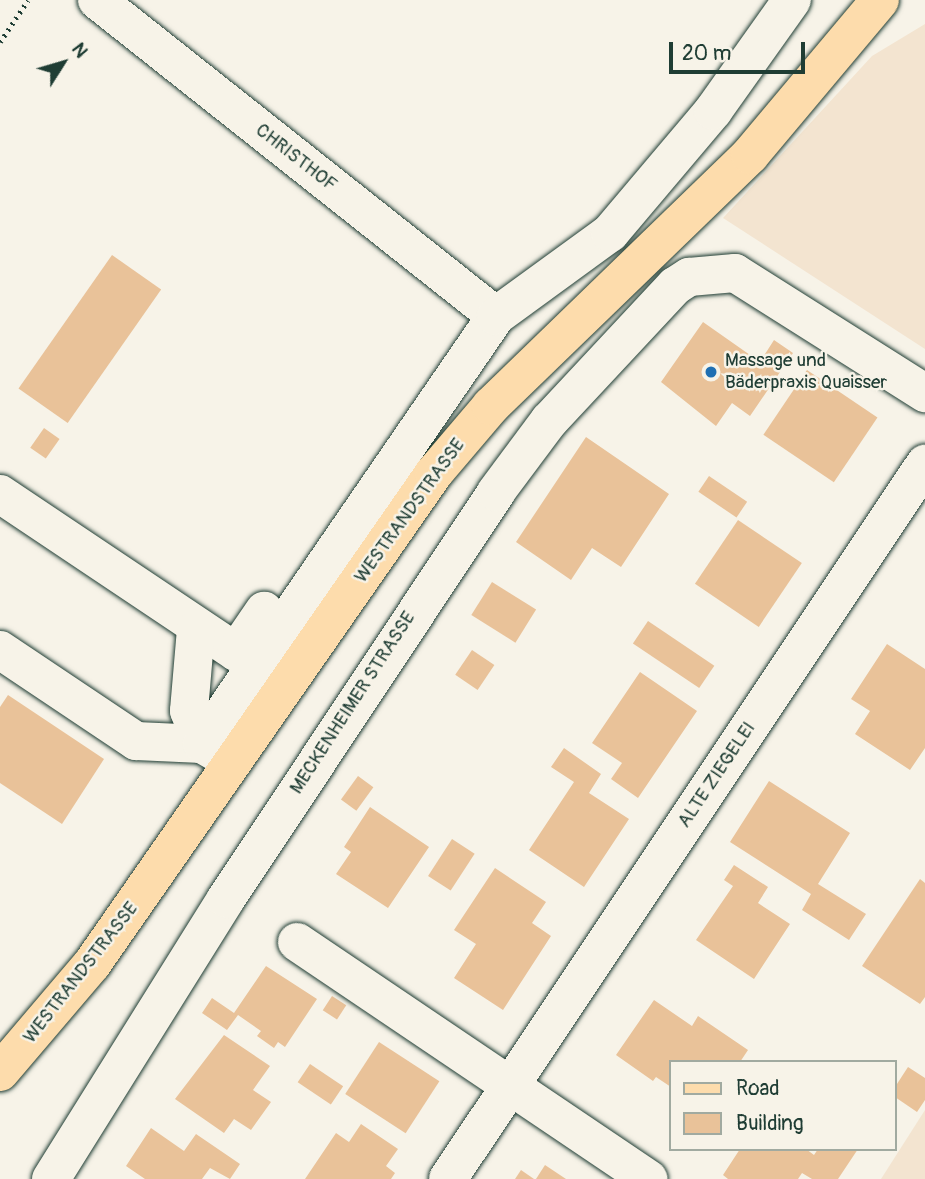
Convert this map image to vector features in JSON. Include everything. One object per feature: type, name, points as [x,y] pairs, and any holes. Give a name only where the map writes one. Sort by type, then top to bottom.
[{"type":"main road","name":"WESTRANDSTRASSE","points":[[0,1072],[92,964],[218,753],[464,435],[742,163],[880,0]]},
{"type":"street","name":"CHRISTHOF","points":[[97,0],[496,316]]},
{"type":"street","points":[[218,753],[496,316],[610,233],[713,111],[792,0]]},
{"type":"street","name":"MECKENHEIMER STRASSE","points":[[51,1179],[226,899],[496,492],[549,421],[675,286],[708,273],[735,273],[925,393]]},
{"type":"street","points":[[0,494],[196,629],[236,652],[439,351]]},
{"type":"street","name":"ALTE ZIEGELEI","points":[[448,1179],[925,464]]},
{"type":"street","points":[[196,629],[189,711],[218,753]]},
{"type":"street","points":[[0,650],[136,741],[218,753]]},
{"type":"street","points":[[297,942],[648,1179]]},
{"type":"path","points":[[0,42],[28,0]]},
{"type":"shaded area","points":[[925,24],[925,349],[723,218],[872,56]]},
{"type":"shaded area","points":[[925,1110],[925,1179],[881,1179]]},
{"type":"building","points":[[112,255],[161,289],[68,423],[19,389]]},
{"type":"building","name":"Massage und Bäderpraxis Quaisser","points":[[703,322],[760,362],[774,340],[793,353],[750,416],[732,403],[716,426],[661,382]]},
{"type":"building","points":[[807,370],[877,418],[834,482],[763,435]]},
{"type":"building","points":[[44,428],[60,439],[46,459],[30,448]]},
{"type":"building","points":[[586,437],[669,494],[621,567],[592,548],[571,580],[516,542]]},
{"type":"building","points":[[709,476],[747,502],[737,517],[698,492]]},
{"type":"building","points":[[738,520],[802,563],[759,627],[695,584]]},
{"type":"building","points":[[492,582],[536,610],[515,643],[471,615]]},
{"type":"building","points":[[648,621],[714,666],[699,688],[633,643]]},
{"type":"building","points":[[887,644],[925,669],[925,748],[910,770],[855,734],[870,711],[851,699]]},
{"type":"building","points":[[472,650],[494,665],[478,690],[455,675]]},
{"type":"building","points":[[640,672],[697,711],[638,798],[611,779],[622,763],[592,743]]},
{"type":"building","points":[[8,695],[104,759],[62,824],[0,783],[0,707]]},
{"type":"building","points":[[564,748],[601,774],[589,793],[629,819],[584,887],[529,850],[574,782],[551,767]]},
{"type":"building","points":[[358,776],[373,787],[356,811],[341,799]]},
{"type":"building","points":[[769,781],[850,833],[818,884],[866,914],[849,940],[802,910],[811,894],[730,842]]},
{"type":"building","points":[[370,807],[429,847],[388,908],[336,874],[351,852],[344,847]]},
{"type":"building","points":[[452,839],[475,854],[451,891],[428,876]]},
{"type":"building","points":[[734,865],[768,887],[758,903],[790,924],[754,979],[696,940],[733,886],[724,880]]},
{"type":"building","points":[[495,868],[546,902],[532,923],[551,936],[503,1010],[454,978],[476,944],[454,930]]},
{"type":"building","points":[[920,879],[925,883],[925,997],[920,1004],[862,966]]},
{"type":"building","points":[[266,966],[317,999],[285,1047],[278,1042],[274,1048],[257,1036],[261,1031],[238,1015],[227,1030],[202,1013],[212,998],[234,1013]]},
{"type":"building","points":[[332,996],[346,1005],[337,1020],[323,1010]]},
{"type":"building","points":[[654,1000],[692,1026],[698,1016],[748,1050],[741,1060],[670,1060],[670,1086],[656,1077],[653,1081],[616,1055]]},
{"type":"building","points":[[224,1035],[270,1066],[253,1090],[271,1102],[251,1130],[234,1119],[224,1133],[175,1099]]},
{"type":"building","points":[[379,1042],[439,1081],[406,1133],[345,1094]]},
{"type":"building","points":[[310,1064],[343,1086],[331,1105],[298,1082]]},
{"type":"building","points":[[908,1067],[925,1078],[925,1100],[917,1112],[897,1098],[897,1084]]},
{"type":"building","points":[[361,1124],[398,1149],[386,1166],[395,1173],[391,1179],[305,1179],[336,1133],[349,1142]]},
{"type":"building","points":[[151,1128],[184,1151],[196,1134],[240,1164],[230,1179],[210,1168],[202,1179],[145,1179],[126,1166]]},
{"type":"building","points":[[739,1151],[809,1151],[814,1155],[817,1151],[857,1151],[838,1179],[812,1179],[802,1173],[798,1179],[728,1179],[723,1175]]},
{"type":"building","points":[[545,1165],[566,1179],[536,1179]]},
{"type":"building","points":[[521,1170],[534,1179],[515,1179]]},
{"type":"place","name":"Massage und Bäderpraxis Quaisser","points":[[711,372]]}]
